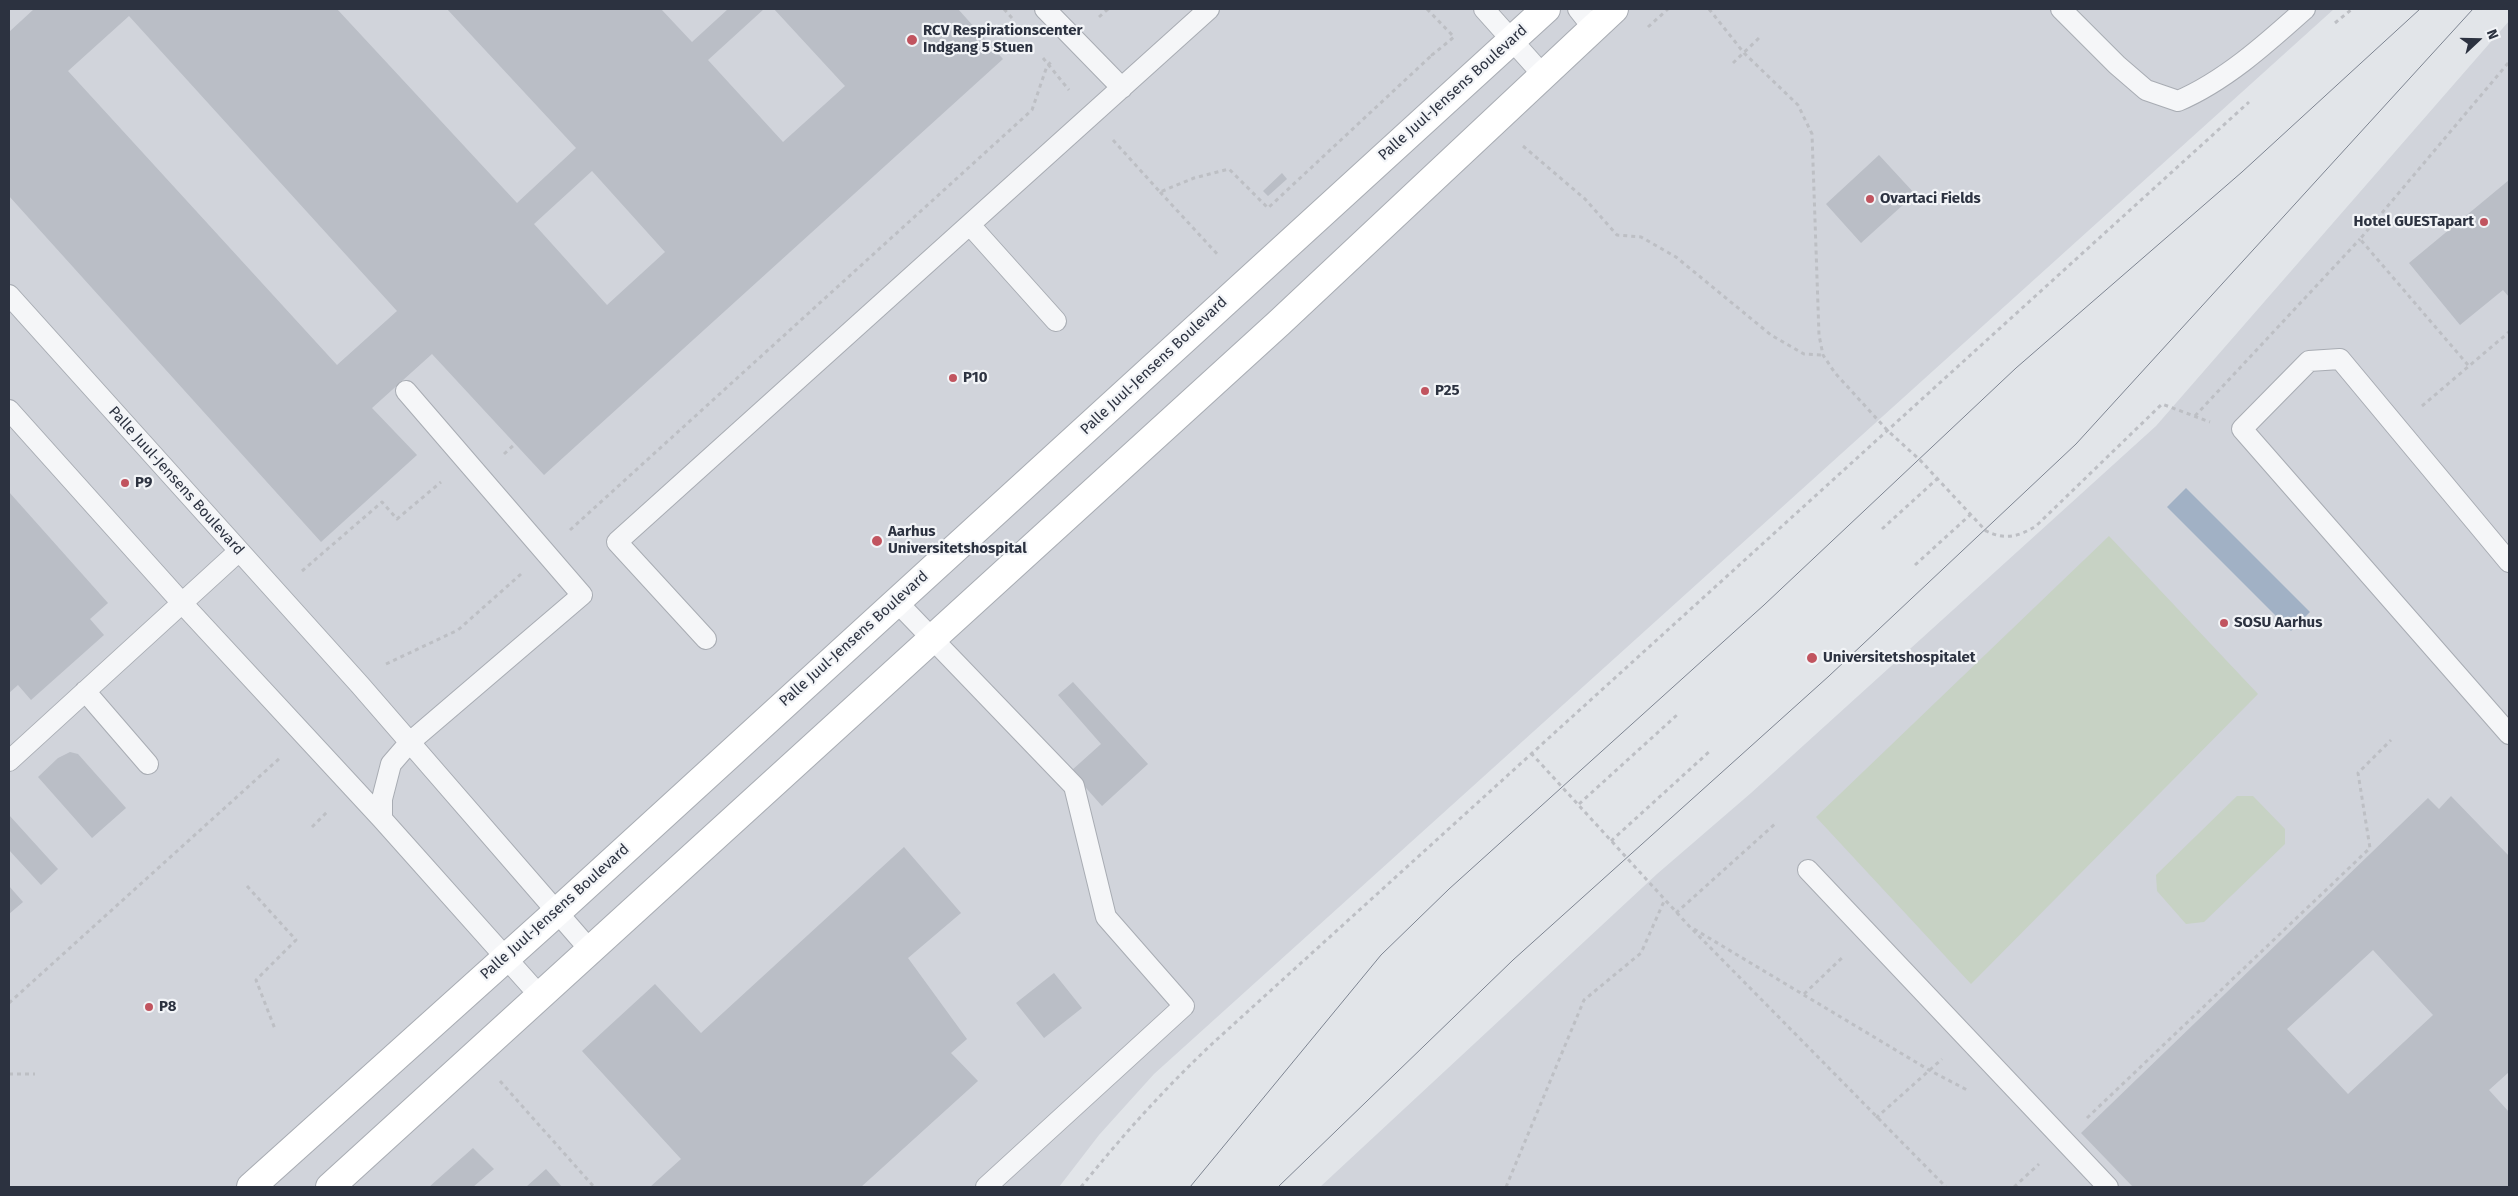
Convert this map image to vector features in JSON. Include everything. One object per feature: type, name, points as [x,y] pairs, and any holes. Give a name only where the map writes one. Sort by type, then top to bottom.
[{"type":"street","name":"Palle Juul-Jensens Boulevard","points":[[251,1187],[557,912],[1546,9]]},
{"type":"street","points":[[330,1187],[1279,323],[1543,75],[1585,18],[1614,9]]},
{"type":"lane","points":[[1045,9],[1122,88]]},
{"type":"lane","points":[[706,639],[617,542],[1209,9]]},
{"type":"lane","points":[[1484,9],[1543,75]]},
{"type":"lane","points":[[2061,9],[2117,65],[2146,90],[2178,101],[2205,90],[2283,29],[2305,9]]},
{"type":"lane","points":[[970,225],[1056,321]]},
{"type":"lane","name":"Palle Juul-Jensens Boulevard","points":[[9,295],[360,685],[590,950]]},
{"type":"lane","points":[[2509,562],[2340,359],[2309,361],[2242,429],[2509,734]]},
{"type":"lane","points":[[382,819],[382,799],[391,764],[410,742],[582,595],[406,391]]},
{"type":"lane","points":[[9,410],[182,603],[382,819],[540,996]]},
{"type":"lane","points":[[9,761],[239,551]]},
{"type":"lane","points":[[896,601],[1074,786],[1106,917],[1184,1006],[986,1187]]},
{"type":"lane","points":[[85,691],[148,764]]},
{"type":"lane","points":[[1808,870],[2108,1187]]},
{"type":"path","points":[[1004,9],[1016,23]]},
{"type":"path","points":[[360,685],[381,666],[458,630],[545,553],[1032,110],[1047,66],[1108,9]]},
{"type":"path","points":[[1709,9],[1744,53],[1798,105],[1812,134],[1819,334],[1823,355],[1835,373],[1888,431],[1938,478],[1986,531],[1999,538],[2020,536],[2036,526],[2162,404],[2218,425],[2242,429]]},
{"type":"path","points":[[2330,29],[2352,9]]},
{"type":"path","points":[[1732,64],[1760,37]]},
{"type":"path","points":[[1039,51],[1047,66],[1160,192],[1194,178],[1229,168],[1268,208],[1432,55]]},
{"type":"path","points":[[2195,416],[2360,239],[2509,62]]},
{"type":"path","points":[[1081,1187],[1120,1139],[1169,1084],[1531,752],[1888,431],[2256,96]]},
{"type":"path","points":[[1585,199],[1617,234],[1641,237],[1676,257],[1771,335],[1804,354],[1823,355]]},
{"type":"path","points":[[2360,239],[2468,365]]},
{"type":"path","points":[[2398,427],[2468,365],[2509,332]]},
{"type":"path","points":[[277,592],[382,502],[397,519],[466,460]]},
{"type":"path","points":[[1882,529],[1938,478]]},
{"type":"path","points":[[1915,565],[1970,515]]},
{"type":"path","points":[[1578,804],[1677,715]]},
{"type":"path","points":[[9,1002],[304,736]]},
{"type":"path","points":[[2099,1108],[2370,848],[2358,772],[2391,740]]},
{"type":"path","points":[[1611,841],[1710,751]]},
{"type":"path","points":[[1531,752],[1676,913],[1946,1187]]},
{"type":"path","points":[[1676,913],[1776,823]]},
{"type":"path","points":[[246,886],[296,940],[256,980],[275,1028]]},
{"type":"path","points":[[1506,1187],[1584,1000],[1641,953],[1665,899]]},
{"type":"path","points":[[1689,926],[1929,1070],[1971,1092]]},
{"type":"path","points":[[1804,994],[1868,934]]},
{"type":"path","points":[[477,1054],[594,1187]]},
{"type":"path","points":[[1876,1118],[1929,1070]]},
{"type":"path","points":[[9,1074],[35,1074]]},
{"type":"path","points":[[2014,1187],[2063,1141]]},
{"type":"shaded area","name":"Aarhus Universitetshospital","points":[[9,9],[2334,9],[1154,1074],[1099,1135],[1059,1187],[9,1187]]},
{"type":"shaded area","name":"SOSU Aarhus","points":[[2509,21],[2509,1187],[1320,1187],[1657,874],[1751,793],[2156,426]]},
{"type":"green space","points":[[2109,536],[2258,694],[1971,984],[1816,817]]},
{"type":"green space","points":[[2237,796],[2253,796],[2285,829],[2285,844],[2204,922],[2186,924],[2157,891],[2156,875]]},
{"type":"water","points":[[2186,488],[2310,612],[2291,631],[2167,507]]},
{"type":"building","points":[[34,9],[337,9],[517,203],[576,148],[447,9],[661,9],[692,42],[728,9],[764,9],[708,60],[783,142],[845,86],[774,9],[958,9],[1003,59],[544,475],[432,354],[372,408],[417,455],[321,542],[9,196],[9,32]],"holes":[[[129,16],[397,311],[337,365],[68,71]],[[592,171],[665,252],[607,305],[534,224]]]},
{"type":"building","name":"Ovartaci Fields","points":[[1879,155],[1915,194],[1861,243],[1826,204]]},
{"type":"building","points":[[1282,173],[1287,179],[1268,196],[1263,191]]},
{"type":"building","name":"Hotel GUESTapart","points":[[2509,180],[2509,297],[2503,290],[2460,325],[2409,263]]},
{"type":"building","points":[[9,492],[108,603],[90,619],[104,635],[31,700],[18,685],[9,693]]},
{"type":"building","points":[[1073,682],[1148,764],[1102,806],[1071,771],[1101,744],[1058,695]]},
{"type":"building","points":[[70,752],[78,754],[126,808],[92,838],[38,777],[58,758]]},
{"type":"building","points":[[2451,796],[2509,856],[2509,1072],[2489,1090],[2509,1112],[2509,1187],[2133,1187],[2081,1133],[2428,798],[2439,809]],"holes":[[[2373,950],[2433,1015],[2348,1094],[2287,1029]]]},
{"type":"building","points":[[9,815],[58,869],[41,885],[9,850]]},
{"type":"building","points":[[904,847],[961,913],[908,958],[967,1039],[951,1053],[978,1081],[861,1187],[650,1187],[681,1159],[582,1051],[655,984],[701,1033]]},
{"type":"building","points":[[9,886],[23,902],[9,914]]},
{"type":"building","points":[[1054,973],[1082,1008],[1044,1038],[1016,1003]]},
{"type":"building","points":[[473,1148],[494,1169],[473,1187],[429,1187]]},
{"type":"building","points":[[546,1169],[562,1187],[526,1187]]},
{"type":"tram line","points":[[1190,1187],[1381,955],[1449,889],[1764,605],[2016,368],[2242,172],[2420,9]]},
{"type":"tram line","points":[[1278,1187],[1513,960],[1829,676],[2076,444],[2473,9]]},
{"type":"place","name":"RCV Respirationscenter Indgang 5 Stuen","points":[[912,40]]},
{"type":"place","name":"Ovartaci Fields","points":[[1870,199]]},
{"type":"place","name":"Hotel GUESTapart","points":[[2484,222]]},
{"type":"place","name":"P10","points":[[953,378]]},
{"type":"place","name":"P25","points":[[1425,391]]},
{"type":"place","name":"P9","points":[[125,483]]},
{"type":"place","name":"Aarhus Universitetshospital","points":[[877,541]]},
{"type":"place","name":"SOSU Aarhus","points":[[2224,623]]},
{"type":"place","name":"Universitetshospitalet","points":[[1812,658]]},
{"type":"place","name":"P8","points":[[149,1007]]}]
